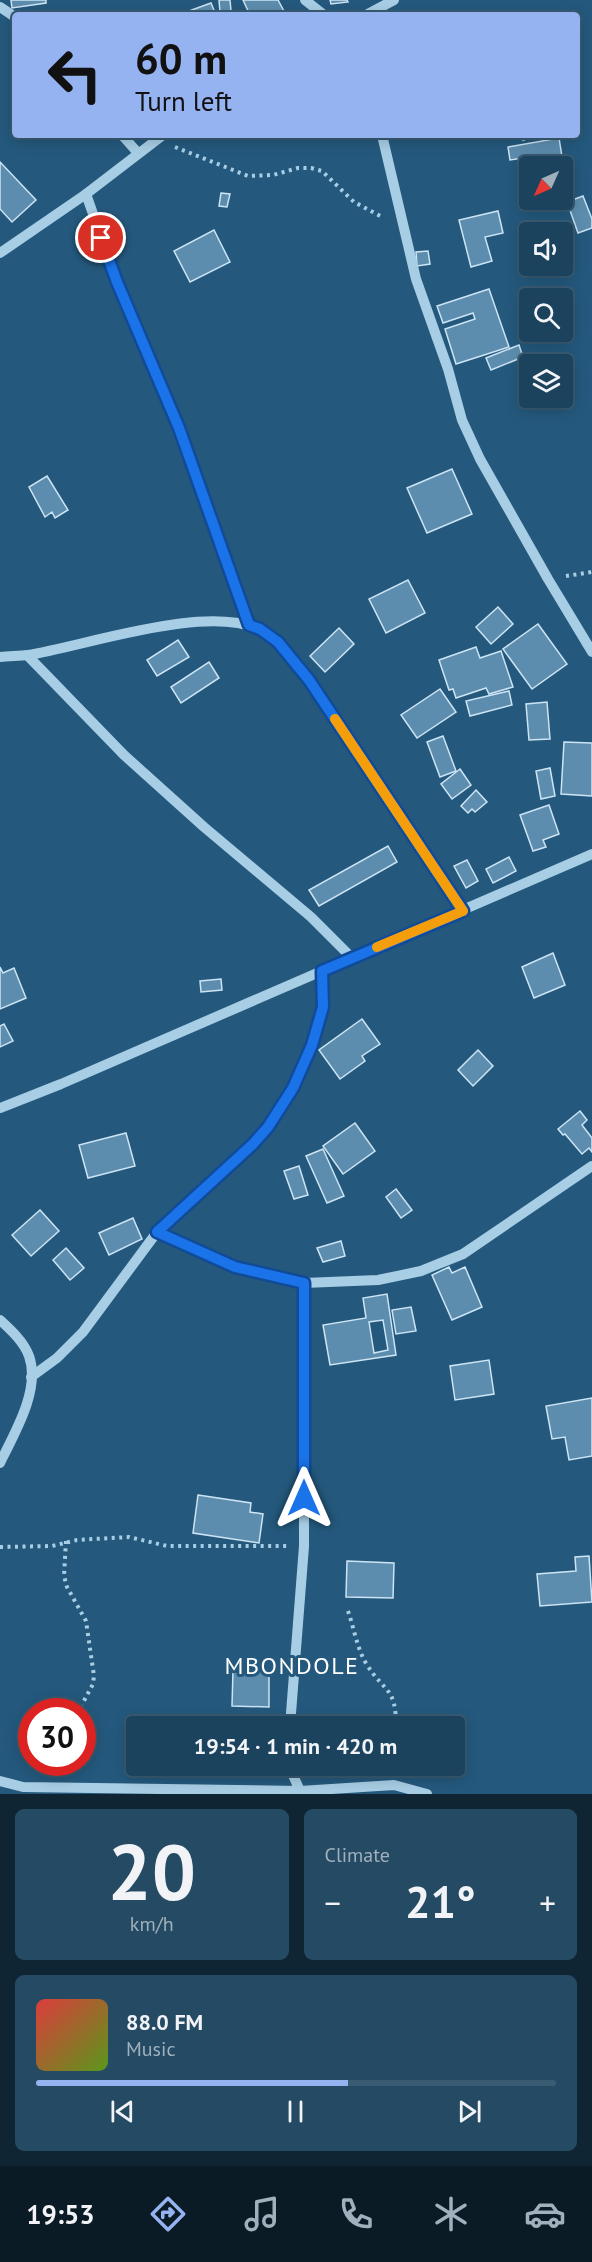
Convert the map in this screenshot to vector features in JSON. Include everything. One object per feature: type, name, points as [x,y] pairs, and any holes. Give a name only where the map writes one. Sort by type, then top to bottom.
[{"type":"street","points":[[305,0],[320,12]]},
{"type":"street","points":[[372,12],[394,0]]},
{"type":"street","points":[[125,138],[138,153]]},
{"type":"street","points":[[0,253],[86,194],[158,138]]},
{"type":"street","points":[[383,138],[416,279],[448,369],[462,420],[480,459],[592,652]]},
{"type":"street","points":[[86,194],[117,282],[179,428],[249,625]]},
{"type":"street","points":[[0,657],[27,655],[151,628],[222,620],[260,629],[278,642],[309,680],[463,911]]},
{"type":"street","points":[[27,655],[124,755],[204,827],[311,916],[352,958]]},
{"type":"street","points":[[0,1108],[61,1084],[592,854]]},
{"type":"street","points":[[31,1377],[57,1358],[83,1332],[157,1232],[253,1144],[268,1127],[293,1088],[312,1045],[323,1007],[322,971]]},
{"type":"street","points":[[157,1232],[235,1267],[304,1283],[378,1280],[421,1272],[463,1254],[592,1166]]},
{"type":"street","points":[[291,1716],[304,1546],[304,1283]]},
{"type":"street","points":[[0,1320],[19,1339],[29,1357],[31,1377],[28,1404],[0,1463]]},
{"type":"street","points":[[294,1776],[300,1791]]},
{"type":"street","points":[[0,1781],[23,1787],[300,1791],[394,1785],[427,1794]]},
{"type":"path","points":[[161,138],[248,176],[273,175],[298,168],[322,171],[354,202],[403,229]]},
{"type":"path","points":[[0,1547],[52,1546],[66,1541],[129,1537],[167,1546],[304,1546]]},
{"type":"path","points":[[66,1541],[64,1576],[86,1621],[94,1676],[93,1684],[86,1698]]},
{"type":"path","points":[[348,1611],[367,1665],[393,1697],[396,1716]]},
{"type":"building","points":[[11,0],[46,0],[46,3],[12,8]]},
{"type":"building","points":[[219,0],[230,0],[231,11],[220,12]]},
{"type":"building","points":[[243,0],[278,0],[284,12],[249,12]]},
{"type":"building","points":[[330,0],[347,0],[348,2],[331,4]]},
{"type":"building","points":[[211,3],[215,12],[186,12]]},
{"type":"building","points":[[559,138],[562,156],[519,156],[519,159],[510,160],[508,147]]},
{"type":"building","points":[[0,162],[36,200],[12,222],[0,209]]},
{"type":"building","points":[[221,193],[230,194],[227,207],[219,206]]},
{"type":"building","points":[[583,196],[592,219],[592,228],[578,233],[570,210],[573,210],[573,200]]},
{"type":"building","points":[[498,211],[503,233],[485,237],[492,261],[471,267],[459,220]]},
{"type":"building","points":[[214,230],[230,262],[190,282],[174,251]]},
{"type":"building","points":[[428,251],[430,264],[417,266],[416,252]]},
{"type":"building","points":[[489,289],[509,347],[456,364],[445,329],[475,319],[473,313],[443,323],[437,306]]},
{"type":"building","points":[[519,345],[522,354],[519,354],[519,359],[491,370],[486,358]]},
{"type":"building","points":[[452,469],[472,514],[427,533],[407,488]]},
{"type":"building","points":[[47,476],[68,510],[55,518],[52,512],[45,517],[29,487]]},
{"type":"building","points":[[408,580],[425,613],[386,633],[369,599]]},
{"type":"building","points":[[498,607],[513,624],[491,644],[476,627]]},
{"type":"building","points":[[538,624],[567,664],[532,689],[503,649]]},
{"type":"building","points":[[339,628],[354,644],[325,672],[310,656]]},
{"type":"building","points":[[178,640],[189,657],[157,676],[147,660]]},
{"type":"building","points":[[476,647],[480,658],[501,651],[513,687],[489,694],[486,688],[456,698],[453,689],[449,690],[439,660]]},
{"type":"building","points":[[209,662],[219,678],[181,703],[171,687]]},
{"type":"building","points":[[440,689],[456,712],[417,738],[401,715]]},
{"type":"building","points":[[509,691],[512,705],[470,716],[466,701]]},
{"type":"building","points":[[547,702],[550,739],[529,740],[526,704]]},
{"type":"building","points":[[443,736],[456,771],[440,777],[427,742]]},
{"type":"building","points":[[564,742],[592,743],[592,796],[561,794]]},
{"type":"building","points":[[550,768],[555,796],[541,799],[536,771]]},
{"type":"building","points":[[460,769],[471,785],[452,799],[441,784]]},
{"type":"building","points":[[476,790],[487,802],[475,812],[472,809],[468,813],[461,806]]},
{"type":"building","points":[[549,805],[559,834],[543,840],[546,847],[533,851],[520,815]]},
{"type":"building","points":[[388,846],[397,862],[319,906],[309,890]]},
{"type":"building","points":[[509,857],[516,871],[493,883],[486,869]]},
{"type":"building","points":[[467,860],[478,881],[466,888],[454,866]]},
{"type":"building","points":[[553,953],[565,985],[534,998],[522,967]]},
{"type":"building","points":[[0,967],[3,973],[14,968],[26,998],[0,1009]]},
{"type":"building","points":[[221,979],[222,990],[201,992],[200,981]]},
{"type":"building","points":[[362,1019],[380,1044],[362,1056],[365,1061],[340,1079],[319,1050]]},
{"type":"building","points":[[4,1024],[13,1041],[0,1047],[0,1026]]},
{"type":"building","points":[[478,1050],[493,1066],[473,1086],[458,1070]]},
{"type":"building","points":[[580,1111],[587,1120],[582,1125],[592,1138],[592,1152],[589,1148],[582,1154],[558,1129]]},
{"type":"building","points":[[355,1123],[375,1151],[343,1174],[323,1146]]},
{"type":"building","points":[[126,1133],[135,1166],[88,1178],[79,1145]]},
{"type":"building","points":[[323,1149],[344,1196],[327,1203],[306,1156]]},
{"type":"building","points":[[299,1166],[308,1195],[294,1199],[284,1171]]},
{"type":"building","points":[[396,1189],[412,1210],[401,1218],[386,1197]]},
{"type":"building","points":[[40,1210],[59,1231],[31,1256],[12,1235]]},
{"type":"building","points":[[133,1218],[142,1239],[109,1255],[99,1233]]},
{"type":"building","points":[[341,1241],[345,1256],[323,1262],[317,1248]]},
{"type":"building","points":[[66,1248],[84,1268],[70,1280],[53,1260]]},
{"type":"building","points":[[449,1267],[452,1273],[465,1267],[482,1307],[452,1320],[432,1275]]},
{"type":"building","points":[[387,1294],[396,1355],[330,1365],[323,1325],[366,1318],[363,1298]],"holes":[[[383,1320],[388,1350],[374,1353],[369,1322]]]},
{"type":"building","points":[[411,1307],[416,1331],[396,1334],[392,1310]]},
{"type":"building","points":[[489,1360],[494,1394],[455,1400],[450,1366]]},
{"type":"building","points":[[592,1398],[592,1456],[569,1460],[565,1437],[552,1439],[546,1406]]},
{"type":"building","points":[[198,1495],[251,1503],[250,1512],[263,1514],[259,1543],[193,1533]]},
{"type":"building","points":[[589,1556],[592,1602],[540,1606],[537,1574],[576,1571],[575,1557]]},
{"type":"building","points":[[347,1561],[394,1563],[393,1598],[346,1597]]},
{"type":"building","points":[[233,1670],[269,1671],[269,1707],[232,1706]]},
{"type":"slow traffic","points":[[335,719],[463,911],[377,947]]},
{"type":"district","name":"MBONDOLE","points":[[292,1665]]},
{"type":"route","points":[[101,238],[117,282],[179,428],[249,625],[260,629],[278,642],[309,680],[463,911],[322,971],[323,1007],[312,1045],[293,1088],[268,1127],[253,1144],[157,1232],[235,1267],[304,1283],[304,1498]]}]
